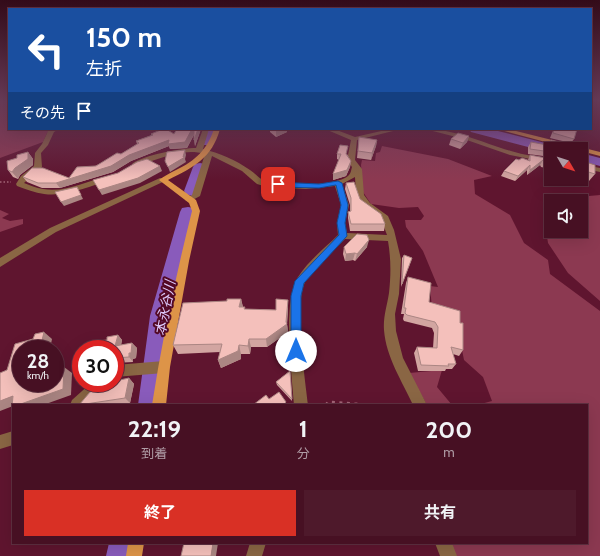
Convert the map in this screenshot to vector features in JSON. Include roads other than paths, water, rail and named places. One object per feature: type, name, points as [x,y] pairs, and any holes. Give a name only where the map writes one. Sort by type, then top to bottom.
[{"type":"main road","points":[[159,404],[164,367],[184,261],[196,211],[193,202],[163,180],[192,165],[215,140],[217,130]]},
{"type":"main road","points":[[504,130],[553,142]]},
{"type":"main road","points":[[588,151],[600,154]]},
{"type":"main road","points":[[134,556],[136,544]]},
{"type":"street","points":[[54,130],[51,132],[45,146],[38,153],[38,167],[20,182],[20,184],[41,192],[60,192],[117,175]]},
{"type":"street","points":[[190,200],[196,196],[205,152],[206,130]]},
{"type":"street","points":[[331,130],[354,139],[394,130]]},
{"type":"street","points":[[432,130],[466,138],[512,154],[544,160]]},
{"type":"street","points":[[354,139],[351,160],[358,169],[360,195],[367,205],[385,218],[391,238],[396,259],[394,294],[390,314],[390,331],[396,359],[419,404]]},
{"type":"street","points":[[129,168],[148,159],[169,153],[205,152],[248,171],[261,182],[268,184],[319,186],[338,183],[350,178],[356,167]]},
{"type":"street","points":[[588,167],[600,170]]},
{"type":"street","points":[[0,263],[53,230],[163,180]]},
{"type":"street","points":[[338,183],[344,205],[341,223],[343,236]]},
{"type":"street","points":[[302,404],[296,351],[296,296],[300,281],[343,236],[391,238]]},
{"type":"street","points":[[124,370],[164,367]]},
{"type":"street","points":[[78,404],[91,392]]},
{"type":"street","points":[[0,442],[12,438]]},
{"type":"street","points":[[254,556],[258,544]]},
{"type":"street","points":[[443,544],[449,556]]},
{"type":"waterway","name":"本永谷川","points":[[207,142],[211,130]]},
{"type":"waterway","points":[[479,130],[544,147]]},
{"type":"waterway","points":[[588,159],[600,162]]},
{"type":"waterway","name":"本永谷川","points":[[192,191],[200,167]]},
{"type":"waterway","name":"本永谷川","points":[[151,404],[161,316],[188,212]]},
{"type":"waterway","name":"本永谷川","points":[[123,556],[126,544]]}]
